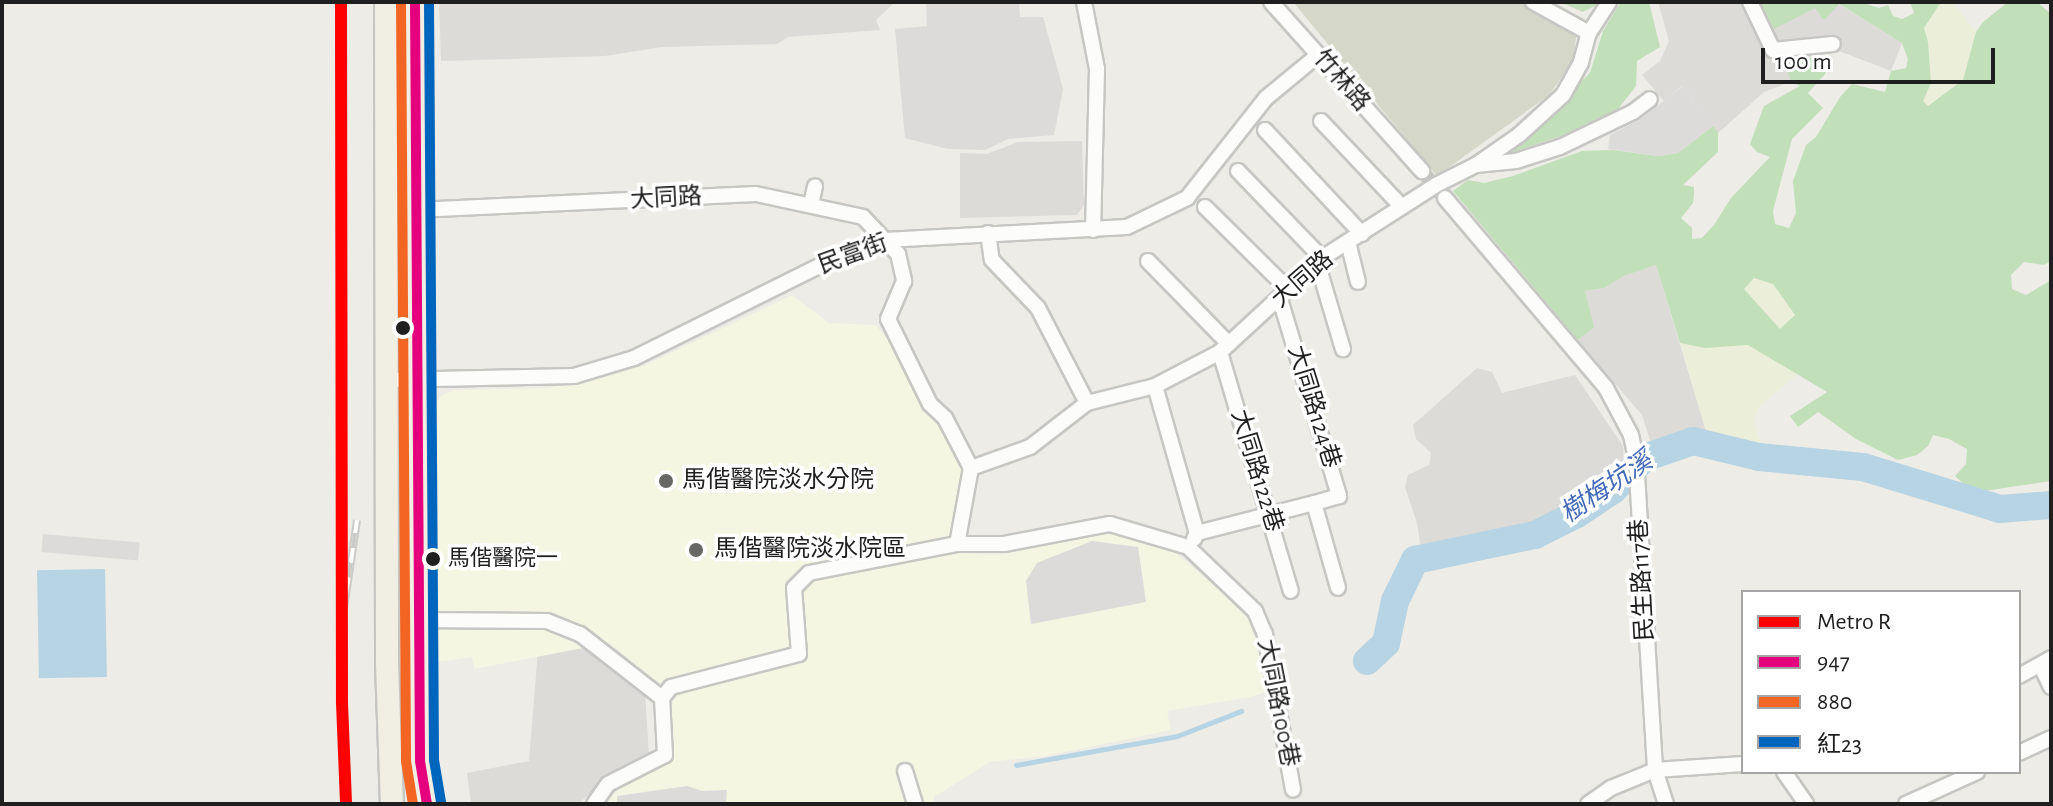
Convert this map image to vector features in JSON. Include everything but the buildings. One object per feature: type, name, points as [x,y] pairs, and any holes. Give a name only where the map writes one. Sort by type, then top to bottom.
[{"type":"main road","points":[[386,2],[387,663],[392,804]]},
{"type":"main road","points":[[415,2],[420,761],[427,804]]},
{"type":"street","points":[[1084,2],[1097,69],[1093,230]]},
{"type":"street","name":"竹林路","points":[[1271,2],[1421,172]]},
{"type":"street","points":[[1533,2],[1589,33]]},
{"type":"street","name":"大同路","points":[[416,210],[756,194],[863,217],[898,254],[904,281],[888,319],[930,404],[945,418],[971,468],[1030,447],[1087,403],[1155,386],[1225,348],[1320,260],[1436,185],[1476,165],[1519,135],[1563,95],[1581,62],[1589,33],[1609,2]]},
{"type":"street","points":[[1750,2],[1773,50],[1833,44]]},
{"type":"street","name":"民富街","points":[[388,380],[574,376],[634,358],[850,251],[885,240],[1127,227],[1187,198],[1266,98],[1318,55]]},
{"type":"street","points":[[1476,165],[1516,161],[1560,147],[1633,112],[1650,99]]},
{"type":"street","points":[[1321,121],[1402,207]]},
{"type":"street","points":[[1265,130],[1362,234]]},
{"type":"street","points":[[1238,171],[1320,260],[1343,349]]},
{"type":"street","points":[[811,205],[815,186]]},
{"type":"street","name":"民生路117巷","points":[[1443,199],[1606,388],[1631,435],[1638,483],[1655,770],[1666,804]]},
{"type":"street","points":[[1205,207],[1285,294]]},
{"type":"street","points":[[988,233],[992,260],[1038,308],[1087,403]]},
{"type":"street","points":[[1348,242],[1358,282]]},
{"type":"street","points":[[1148,261],[1225,348]]},
{"type":"street","name":"大同路124巷","points":[[1285,294],[1339,496],[1314,503],[1338,588]]},
{"type":"street","name":"大同路122巷","points":[[1225,348],[1291,591]]},
{"type":"street","points":[[1155,386],[1197,533]]},
{"type":"street","points":[[594,804],[608,784],[665,755],[662,698],[671,687],[696,677],[799,654],[794,588],[809,573],[957,544],[971,468]]},
{"type":"street","points":[[1188,547],[1197,533],[1268,512],[1314,503]]},
{"type":"street","name":"大同路100巷","points":[[957,544],[1004,544],[1110,524],[1188,547],[1255,611],[1265,634],[1293,790]]},
{"type":"street","points":[[418,620],[547,621],[580,634],[662,698]]},
{"type":"street","points":[[2021,675],[2046,662],[2051,687]]},
{"type":"street","points":[[2021,752],[2051,738]]},
{"type":"street","points":[[1588,804],[1611,788],[1655,770],[1741,764]]},
{"type":"street","points":[[905,771],[915,804]]},
{"type":"street","points":[[1785,774],[1806,804]]},
{"type":"street","points":[[1906,804],[1973,774]]},
{"type":"shaded area","points":[[439,2],[895,2],[876,20],[880,30],[788,37],[777,44],[662,47],[605,56],[441,61]]},
{"type":"shaded area","points":[[926,2],[1019,2],[1020,17],[1043,17],[1063,89],[1054,135],[1008,139],[985,150],[948,149],[905,138],[895,29],[927,26]]},
{"type":"shaded area","points":[[1293,2],[1530,2],[1576,36],[1574,59],[1549,95],[1437,176]]},
{"type":"shaded area","points":[[1658,2],[1759,2],[1767,23],[1815,7],[1824,19],[1838,4],[1902,43],[1891,71],[1839,51],[1786,64],[1791,82],[1764,92],[1718,133],[1693,102],[1691,93],[1681,87],[1664,101],[1642,75],[1660,61],[1669,41]]},
{"type":"shaded area","points":[[1941,2],[1953,2],[1976,32],[1963,80],[1928,106],[1923,101],[1931,83],[1928,42],[1923,28]]},
{"type":"shaded area","points":[[1682,87],[1691,93],[1693,102],[1713,126],[1678,153],[1658,156],[1608,149],[1610,135],[1639,120]]},
{"type":"shaded area","points":[[1082,141],[1084,205],[1077,215],[960,218],[960,153],[987,154],[1018,142]]},
{"type":"shaded area","points":[[1656,265],[1706,431],[1651,443],[1642,415],[1578,340],[1593,327],[1585,291],[1604,288],[1624,276]]},
{"type":"shaded area","points":[[1754,278],[1773,284],[1795,315],[1780,329],[1744,289]]},
{"type":"shaded area","name":"馬偕醫院淡水院區","points":[[792,295],[829,323],[875,325],[896,347],[925,410],[943,424],[963,471],[952,534],[958,552],[996,555],[1112,531],[1171,549],[1253,618],[1261,631],[1271,690],[1251,697],[1167,711],[1171,730],[1046,756],[990,762],[934,797],[934,804],[607,804],[621,785],[665,765],[673,753],[671,701],[658,683],[609,643],[474,669],[472,657],[437,662],[434,405],[442,395],[455,390],[547,388],[590,381],[643,366]]},
{"type":"shaded area","points":[[1680,343],[1705,348],[1748,344],[1799,373],[1760,406],[1754,418],[1761,446],[1715,436],[1706,431]]},
{"type":"shaded area","points":[[1477,368],[1492,372],[1502,393],[1575,375],[1623,446],[1624,468],[1533,525],[1421,548],[1417,523],[1405,487],[1408,475],[1429,465],[1431,453],[1416,439],[1413,425]]},
{"type":"shaded area","points":[[43,534],[140,542],[138,560],[41,552]]},
{"type":"shaded area","points":[[1092,541],[1138,547],[1146,602],[1031,624],[1026,581],[1037,563]]},
{"type":"shaded area","points":[[539,638],[567,639],[603,659],[645,693],[649,756],[620,767],[578,804],[471,804],[467,773],[529,761]]},
{"type":"shaded area","points":[[687,786],[702,791],[727,790],[726,804],[617,804],[617,796]]},
{"type":"green space","points":[[1560,2],[1602,2],[1583,12]]},
{"type":"green space","points":[[1649,2],[1660,47],[1637,61],[1636,86],[1618,109],[1561,136],[1501,156],[1590,73],[1603,31],[1620,3]]},
{"type":"green space","points":[[1759,2],[1860,2],[1879,8],[1888,5],[1893,16],[1902,19],[1914,13],[1910,2],[1941,2],[1924,28],[1931,83],[1923,101],[1928,106],[1963,80],[1976,32],[1983,22],[2008,2],[2037,2],[2051,14],[2051,261],[2044,265],[2024,262],[2011,275],[2012,289],[2026,295],[2051,280],[2051,481],[1984,491],[1966,486],[1955,476],[1966,464],[1967,449],[1949,439],[1933,435],[1928,446],[1917,455],[1898,460],[1856,439],[1818,412],[1798,427],[1790,416],[1827,392],[1748,345],[1705,348],[1680,343],[1656,265],[1624,276],[1604,288],[1585,291],[1594,327],[1578,340],[1453,191],[1468,180],[1484,183],[1513,176],[1582,151],[1613,150],[1658,156],[1678,153],[1713,126],[1718,133],[1718,152],[1683,185],[1694,187],[1694,193],[1693,203],[1681,218],[1692,228],[1692,239],[1702,238],[1731,198],[1770,157],[1757,152],[1750,144],[1764,106],[1800,86],[1791,82],[1785,64],[1815,57],[1826,73],[1808,93],[1823,108],[1792,139],[1773,211],[1775,224],[1789,228],[1796,213],[1793,181],[1806,145],[1816,137],[1840,97],[1852,84],[1885,92],[1891,71],[1906,68],[1908,59],[1902,43],[1839,4],[1824,20],[1815,8],[1774,29],[1767,23]],"holes":[[[1754,278],[1773,284],[1795,315],[1780,329],[1744,289]]]},
{"type":"water","points":[[105,569],[107,677],[39,678],[37,570]]},
{"type":"waterway","name":"樹梅坑溪","points":[[1367,661],[1386,643],[1395,601],[1415,560],[1535,535],[1577,514],[1613,490],[1644,458],[1693,441],[1759,457],[1863,467],[2000,509],[2051,505]]},
{"type":"waterway","name":"樹梅坑溪","points":[[1016,765],[1177,736],[1241,711]]},
{"type":"tunnel","points":[[1422,171],[1445,198]]},
{"type":"railway","points":[[342,622],[357,520]]},
{"type":"metro line","name":"R","points":[[341,2],[342,703],[346,804]]},
{"type":"transit line","name":"880","points":[[401,2],[406,761],[413,804]]},
{"type":"transit line","name":"947","points":[[415,2],[420,761],[427,804]]},
{"type":"transit line","name":"紅23","points":[[429,2],[434,760],[441,802]]},
{"type":"place","name":"馬偕醫院淡水分院","points":[[666,481]]},
{"type":"place","name":"馬偕醫院淡水院區","points":[[696,550]]},
{"type":"place","name":"馬偕醫院一","points":[[433,559]]}]
